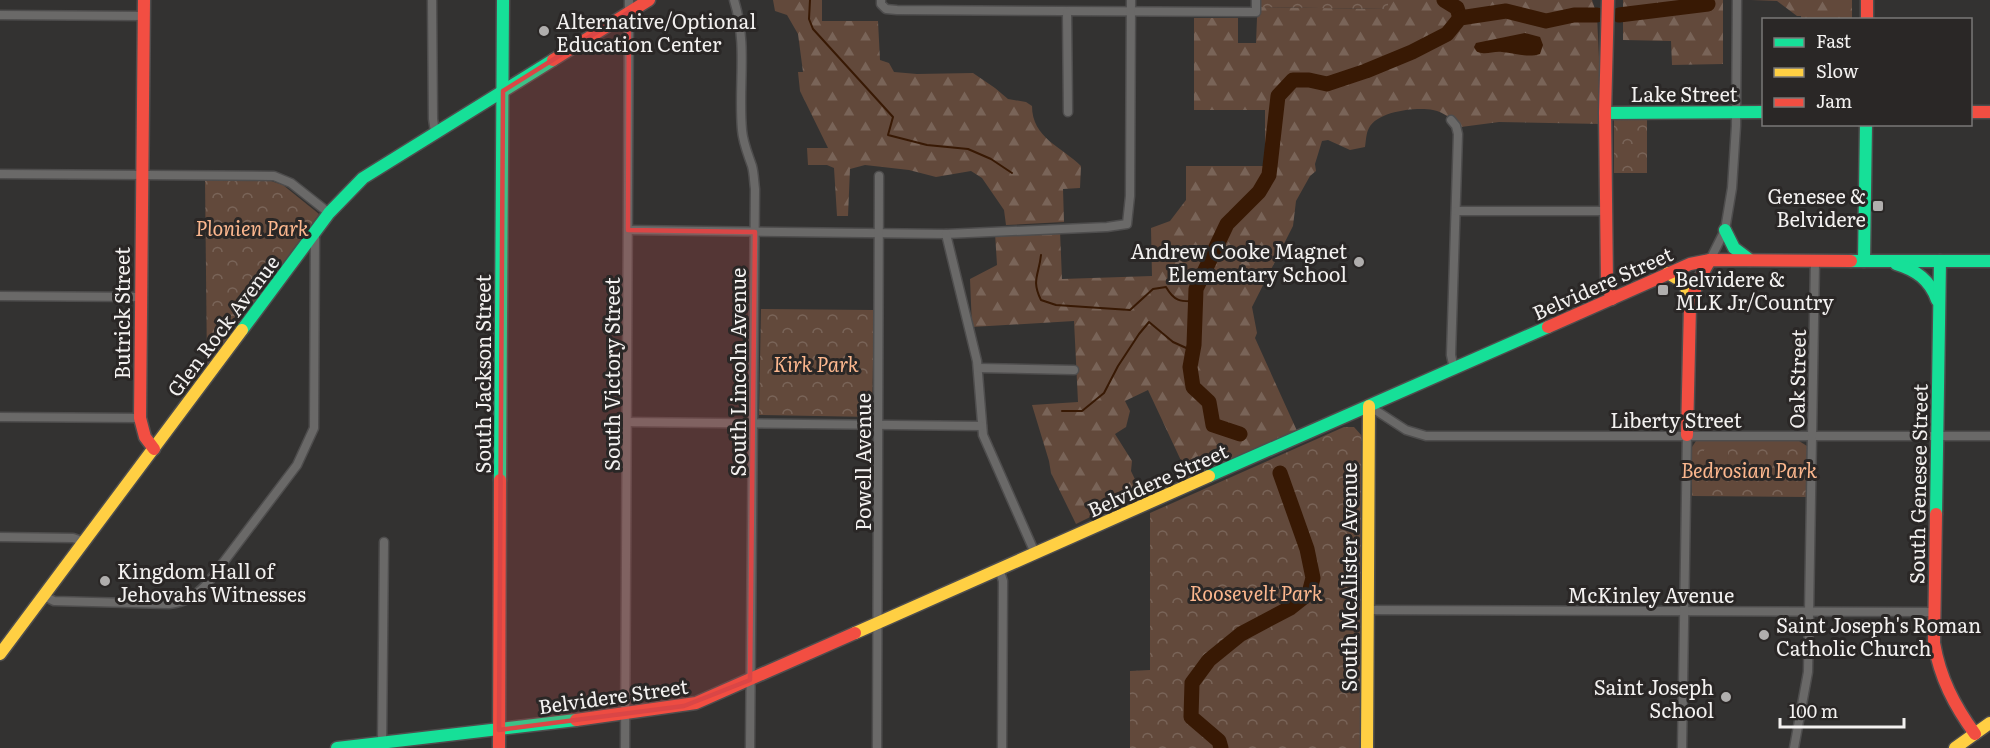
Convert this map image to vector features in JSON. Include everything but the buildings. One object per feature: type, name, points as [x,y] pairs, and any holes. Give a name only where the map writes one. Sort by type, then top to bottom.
[{"type":"main road","name":"Butrick Street","points":[[144,0],[140,418],[145,437],[154,449]]},
{"type":"main road","name":"South Jackson Street","points":[[499,748],[504,0]]},
{"type":"main road","name":"Glen Rock Avenue","points":[[0,654],[329,213],[354,184],[376,167],[389,162],[503,91],[629,6],[649,0]]},
{"type":"main road","points":[[1608,0],[1605,113],[1607,283],[1612,299]]},
{"type":"main road","points":[[1867,2],[1867,18]]},
{"type":"main road","name":"Lake Street","points":[[1605,113],[1762,112]]},
{"type":"main road","points":[[1972,112],[1990,112]]},
{"type":"main road","points":[[1864,261],[1866,126]]},
{"type":"main road","points":[[1725,230],[1728,240],[1737,251],[1751,260]]},
{"type":"main road","points":[[1686,435],[1688,324],[1696,283],[1710,260]]},
{"type":"main road","name":"Belvidere Street","points":[[337,748],[499,730],[696,703],[1690,264],[1710,260],[1990,261]]},
{"type":"main road","points":[[1884,261],[1903,266],[1928,280],[1934,288],[1939,312]]},
{"type":"main road","name":"South Genesee Street","points":[[1940,261],[1934,643],[1940,676],[1946,691],[1975,734]]},
{"type":"main road","points":[[1668,273],[1678,277],[1685,284],[1691,303]]},
{"type":"main road","name":"South McAlister Avenue","points":[[1367,748],[1369,406]]},
{"type":"main road","points":[[1955,748],[1990,723]]},
{"type":"street","points":[[432,0],[435,132]]},
{"type":"street","name":"South Lincoln Avenue","points":[[734,0],[743,46],[742,131],[745,150],[752,167],[755,189],[750,748]]},
{"type":"street","points":[[881,0],[881,4],[886,9],[1067,12],[1256,12],[1256,0]]},
{"type":"street","points":[[1005,0],[1005,11]]},
{"type":"street","points":[[628,230],[946,234],[1107,227],[1127,224],[1129,219],[1131,0]]},
{"type":"street","points":[[1710,260],[1725,230],[1732,188],[1736,112],[1737,0]]},
{"type":"street","name":"South Victory Street","points":[[625,748],[629,6]]},
{"type":"street","points":[[1067,12],[1068,112]]},
{"type":"street","points":[[0,15],[143,16]]},
{"type":"street","points":[[1451,120],[1458,134],[1451,355],[1454,369]]},
{"type":"street","points":[[0,174],[274,176],[291,183],[329,213]]},
{"type":"street","name":"Powell Avenue","points":[[877,748],[879,176]]},
{"type":"street","points":[[1456,211],[1607,210]]},
{"type":"street","points":[[44,596],[54,600],[169,604],[183,603],[195,597],[297,465],[314,428],[315,234]]},
{"type":"street","points":[[946,234],[978,368],[983,436],[1035,554]]},
{"type":"street","name":"Oak Street","points":[[1794,748],[1808,672],[1815,261]]},
{"type":"street","points":[[0,296],[141,297]]},
{"type":"street","points":[[978,368],[1074,370]]},
{"type":"street","name":"Liberty Street","points":[[1369,406],[1406,430],[1426,436],[1990,436]]},
{"type":"street","points":[[0,417],[140,418]]},
{"type":"street","points":[[627,422],[982,426]]},
{"type":"street","points":[[1682,748],[1686,435]]},
{"type":"street","points":[[0,537],[73,538],[85,542]]},
{"type":"street","points":[[382,743],[384,542]]},
{"type":"street","points":[[999,569],[1003,581],[1002,748]]},
{"type":"street","name":"McKinley Avenue","points":[[1367,610],[1935,612]]},
{"type":"highlighted area","points":[[629,12],[628,230],[755,232],[750,680],[684,706],[499,730],[503,91]]},
{"type":"green space","points":[[773,0],[822,0],[822,21],[878,21],[880,60],[889,63],[894,72],[973,73],[1008,99],[1026,102],[1032,106],[1033,117],[1042,134],[1081,166],[1080,188],[1063,189],[1064,222],[1006,225],[1004,210],[982,178],[971,171],[936,177],[909,170],[865,165],[850,169],[848,216],[837,216],[834,168],[827,165],[808,165],[807,148],[828,148],[800,91],[798,72],[803,72],[798,34],[787,15],[775,11]]},
{"type":"green space","points":[[1260,0],[1388,0],[1388,9],[1260,7]]},
{"type":"green space","points":[[1388,0],[1592,0],[1597,15],[1602,124],[1499,122],[1461,127],[1441,113],[1417,109],[1389,114],[1374,122],[1368,130],[1365,147],[1350,150],[1328,140],[1322,141],[1315,164],[1316,171],[1310,176],[1296,201],[1293,226],[1252,307],[1257,333],[1255,338],[1298,433],[1191,482],[1148,390],[1125,401],[1130,411],[1126,427],[1115,434],[1132,461],[1131,471],[1141,492],[1076,524],[1051,473],[1032,405],[1078,402],[1074,321],[972,327],[970,279],[997,265],[995,233],[1060,231],[1062,279],[1152,276],[1151,228],[1170,221],[1186,200],[1186,166],[1265,166],[1265,110],[1194,110],[1194,18],[1238,18],[1238,43],[1256,43],[1260,7],[1388,9]]},
{"type":"green space","points":[[1623,0],[1723,0],[1723,64],[1672,65],[1671,41],[1623,40]]},
{"type":"green space","points":[[1751,0],[1852,0],[1852,18],[1801,18],[1777,1]]},
{"type":"green space","points":[[1647,119],[1647,173],[1614,173],[1614,120]]},
{"type":"green space","name":"Plonien Park","points":[[205,179],[271,181],[283,185],[319,214],[207,366]]},
{"type":"green space","name":"Kirk Park","points":[[761,309],[874,310],[872,417],[759,415]]},
{"type":"green space","name":"Roosevelt Park","points":[[1344,427],[1354,427],[1362,436],[1361,748],[1130,748],[1130,671],[1150,670],[1150,513]]},
{"type":"green space","name":"Bedrosian Park","points":[[1696,441],[1799,441],[1807,446],[1806,497],[1692,496],[1692,447]]},
{"type":"green space","points":[[1704,450],[1728,450],[1727,480],[1704,480]]},
{"type":"shaded area","points":[[1525,33],[1540,37],[1543,45],[1540,54],[1530,56],[1499,52],[1482,53],[1477,52],[1474,47],[1476,43]]},
{"type":"waterway","points":[[810,0],[809,19],[813,29],[893,117],[888,135],[927,145],[968,149],[991,159],[1012,173]]},
{"type":"waterway","points":[[1444,0],[1457,8],[1460,18]]},
{"type":"waterway","points":[[1619,15],[1708,4]]},
{"type":"waterway","points":[[1240,434],[1213,425],[1209,402],[1193,387],[1190,367],[1194,345],[1196,289],[1227,224],[1259,192],[1269,175],[1278,96],[1293,80],[1309,80],[1327,84],[1412,52],[1447,34],[1460,18],[1506,11],[1546,21],[1574,15],[1597,15]]},
{"type":"waterway","points":[[1041,255],[1036,287],[1041,300],[1056,305],[1130,310],[1153,289],[1166,287],[1178,300],[1196,301]]},
{"type":"waterway","points":[[1062,411],[1082,411],[1104,393],[1118,366],[1149,322],[1173,342],[1193,351]]},
{"type":"waterway","points":[[1221,748],[1219,741],[1191,717],[1192,683],[1209,660],[1241,634],[1290,608],[1309,593],[1313,578],[1307,549],[1280,473]]},
{"type":"traffic: fast","points":[[500,480],[503,0]]},
{"type":"traffic: fast","points":[[242,330],[329,213],[363,178],[553,60]]},
{"type":"traffic: fast","points":[[1605,113],[1762,112]]},
{"type":"traffic: fast","points":[[1864,261],[1866,126]]},
{"type":"traffic: fast","points":[[1725,230],[1734,248],[1750,260]]},
{"type":"traffic: fast","points":[[1851,261],[1990,261]]},
{"type":"traffic: fast","points":[[1936,514],[1940,261]]},
{"type":"traffic: fast","points":[[1896,264],[1910,269],[1926,281],[1937,300]]},
{"type":"traffic: fast","points":[[1209,476],[1548,327]]},
{"type":"traffic: fast","points":[[337,748],[576,720]]},
{"type":"traffic: slow","points":[[1668,273],[1684,283],[1691,302]]},
{"type":"traffic: slow","points":[[0,654],[242,330]]},
{"type":"traffic: slow","points":[[1367,748],[1369,406]]},
{"type":"traffic: slow","points":[[855,633],[1209,476]]},
{"type":"traffic: slow","points":[[1955,748],[1990,723]]},
{"type":"traffic: jam","points":[[144,0],[140,418],[145,437],[154,449]]},
{"type":"traffic: jam","points":[[553,60],[649,0]]},
{"type":"traffic: jam","points":[[1608,0],[1605,113],[1607,283],[1612,299]]},
{"type":"traffic: jam","points":[[1867,0],[1867,18]]},
{"type":"traffic: jam","points":[[1972,112],[1990,112]]},
{"type":"traffic: jam","points":[[1687,435],[1690,306],[1697,283],[1710,260]]},
{"type":"traffic: jam","points":[[1548,327],[1690,264],[1710,260],[1851,261]]},
{"type":"traffic: jam","points":[[499,748],[500,480]]},
{"type":"traffic: jam","points":[[1936,514],[1934,643],[1949,691],[1975,734]]},
{"type":"traffic: jam","points":[[576,720],[696,703],[855,633]]},
{"type":"place","name":"Alternative/Optional Education Center","points":[[544,31]]},
{"type":"place","name":"Genesee & Belvidere","points":[[1878,206]]},
{"type":"place","name":"Andrew Cooke Magnet Elementary School","points":[[1359,262]]},
{"type":"place","name":"Belvidere & MLK Jr/Country","points":[[1663,290]]},
{"type":"place","name":"Kingdom Hall of Jehovahs Witnesses","points":[[105,581]]},
{"type":"place","name":"Saint Joseph's Roman Catholic Church","points":[[1764,635]]},
{"type":"place","name":"Saint Joseph School","points":[[1726,697]]}]
